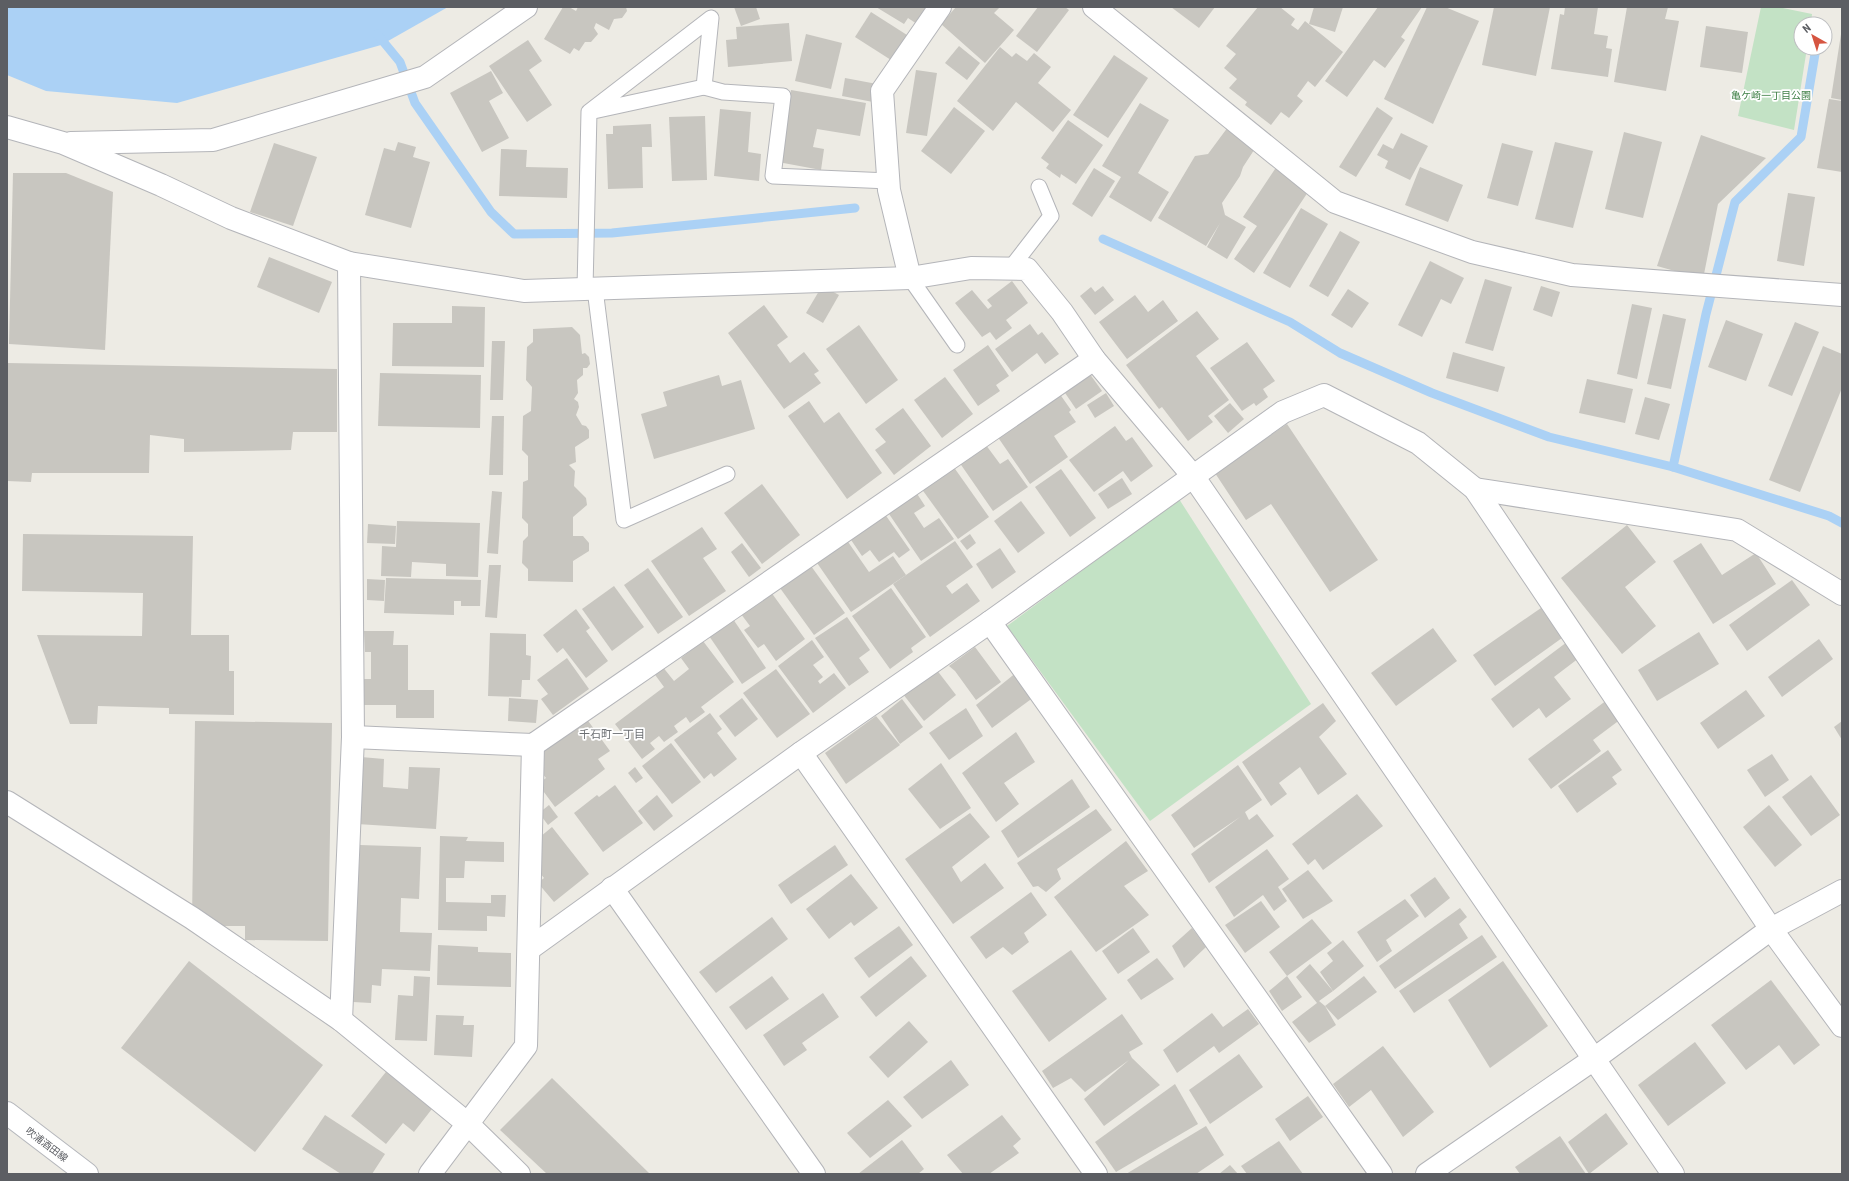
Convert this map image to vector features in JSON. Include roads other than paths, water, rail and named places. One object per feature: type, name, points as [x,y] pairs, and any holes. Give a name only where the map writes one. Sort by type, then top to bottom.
[{"type":"street","points":[[63,143],[214,140],[425,77],[526,7]]},
{"type":"street","points":[[910,278],[889,185],[882,91],[940,7]]},
{"type":"street","points":[[1094,7],[1335,202],[1472,252],[1572,275],[1842,295]]},
{"type":"street","points":[[7,127],[63,143],[161,185],[231,218],[349,263],[524,291],[910,278],[971,268],[1027,269],[1062,312],[1094,359],[1193,476],[1673,1174]]},
{"type":"street","points":[[341,1020],[353,737],[349,263]]},
{"type":"street","points":[[353,737],[533,744],[1094,359]]},
{"type":"street","points":[[529,949],[801,753],[990,622],[1283,412],[1324,395],[1418,443],[1475,489],[1771,930],[1842,1026]]},
{"type":"street","points":[[1475,489],[1737,530],[1842,594]]},
{"type":"street","points":[[990,622],[1381,1174]]},
{"type":"street","points":[[430,1174],[526,1046],[533,744]]},
{"type":"street","points":[[801,753],[1096,1174]]},
{"type":"street","points":[[7,802],[192,918],[341,1020],[468,1124],[519,1174]]},
{"type":"street","points":[[612,888],[814,1174]]},
{"type":"street","points":[[1427,1174],[1594,1059],[1771,930],[1842,891]]},
{"type":"street","name":"吹浦酒田線","points":[[7,1114],[87,1174]]},
{"type":"lane","points":[[704,87],[714,13]]},
{"type":"lane","points":[[589,112],[714,13]]},
{"type":"lane","points":[[589,112],[704,87],[723,92],[783,96],[772,176],[889,185]]},
{"type":"lane","points":[[589,112],[586,244],[590,289],[624,520],[727,474]]},
{"type":"lane","points":[[1010,269],[1051,216],[1040,187]]},
{"type":"lane","points":[[910,278],[957,345]]},
{"type":"water","points":[[7,7],[448,7],[381,45],[177,103],[46,91],[7,75]]},
{"type":"waterway","points":[[377,34],[400,62],[415,103],[491,212],[514,234],[612,233],[855,208]]},
{"type":"waterway","points":[[1673,467],[1706,314],[1735,202],[1801,137],[1815,56]]},
{"type":"waterway","points":[[1103,239],[1290,322],[1340,353],[1432,393],[1549,437],[1673,467],[1829,516],[1842,523]]},
{"type":"district","name":"千石町一丁目","points":[[612,734]]},
{"type":"park label","name":"亀ケ崎一丁目公園","points":[[1771,95]]}]
